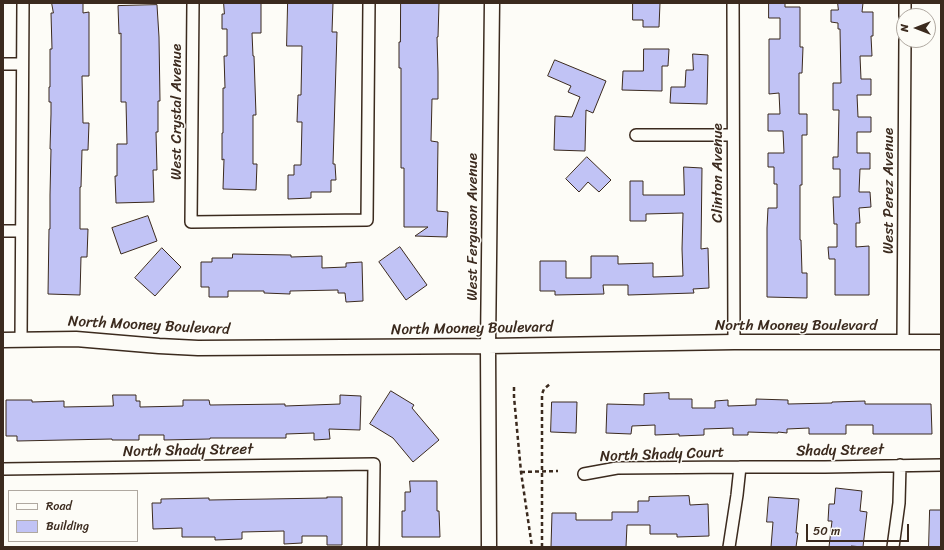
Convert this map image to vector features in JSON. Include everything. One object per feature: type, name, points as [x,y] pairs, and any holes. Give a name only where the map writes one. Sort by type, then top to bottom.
[{"type":"street","points":[[21,339],[23,3]]},
{"type":"street","name":"West Crystal Avenue","points":[[193,3],[191,222],[367,220],[369,3]]},
{"type":"street","name":"West Ferguson Avenue","points":[[489,547],[488,346],[492,3]]},
{"type":"street","name":"Clinton Avenue","points":[[733,3],[734,342]]},
{"type":"street","name":"West Perez Avenue","points":[[903,342],[905,48]]},
{"type":"street","points":[[3,64],[22,64]]},
{"type":"street","points":[[636,135],[733,135]]},
{"type":"street","points":[[3,231],[21,231]]},
{"type":"street","name":"North Mooney Boulevard","points":[[3,340],[76,339],[198,348],[488,346],[734,342],[941,342]]},
{"type":"street","name":"North Shady Street","points":[[3,469],[374,464],[373,547]]},
{"type":"street","points":[[893,547],[899,503],[900,465]]},
{"type":"street","name":"Shady Street","points":[[740,467],[941,465]]},
{"type":"street","points":[[729,547],[740,467]]},
{"type":"street","name":"North Shady Court","points":[[584,474],[617,468],[740,467]]},
{"type":"path","points":[[542,547],[542,394],[544,389],[550,384]]},
{"type":"path","points":[[514,387],[521,472],[532,547]]},
{"type":"path","points":[[521,472],[558,472]]},
{"type":"building","points":[[52,3],[83,3],[83,13],[89,12],[89,76],[82,76],[83,123],[89,123],[88,150],[82,150],[80,187],[80,229],[88,229],[87,257],[81,257],[80,295],[48,294],[51,149],[51,102],[49,102],[49,87],[50,49],[52,49]]},
{"type":"building","points":[[224,3],[261,3],[261,33],[252,33],[256,115],[253,115],[253,164],[257,164],[256,190],[223,189],[223,88],[225,88],[224,56],[227,56],[227,29],[222,29]]},
{"type":"building","points":[[288,3],[333,3],[332,32],[337,32],[333,164],[335,164],[336,180],[331,180],[331,192],[311,192],[311,198],[288,199],[288,175],[294,175],[294,165],[301,165],[302,122],[297,122],[298,95],[301,95],[302,46],[287,46]]},
{"type":"building","points":[[401,3],[439,3],[437,37],[438,99],[432,99],[431,141],[438,142],[437,211],[448,212],[447,237],[415,236],[428,227],[404,227],[404,168],[401,168],[401,68],[399,68]]},
{"type":"building","points":[[633,3],[660,3],[659,27],[643,27],[643,20],[633,20]]},
{"type":"building","points":[[769,3],[785,3],[785,7],[800,7],[800,47],[803,47],[802,73],[799,73],[799,114],[807,114],[807,135],[802,135],[800,240],[802,273],[807,273],[807,298],[767,297],[768,208],[777,208],[777,184],[774,184],[774,167],[768,167],[768,153],[784,153],[783,131],[768,131],[768,114],[780,114],[779,93],[769,94],[769,39],[780,39],[780,18],[769,18]]},
{"type":"building","points":[[838,3],[863,3],[862,12],[873,12],[873,36],[871,36],[872,56],[860,56],[861,79],[871,79],[871,95],[857,95],[858,117],[871,117],[871,132],[857,132],[857,153],[870,153],[870,169],[860,169],[859,192],[870,192],[871,207],[859,208],[860,223],[856,223],[856,247],[869,246],[869,295],[835,295],[835,259],[829,259],[828,247],[837,247],[837,224],[834,224],[833,197],[840,197],[840,169],[833,169],[833,157],[838,157],[839,110],[833,110],[833,83],[841,83],[840,29],[838,29],[838,23],[831,22],[831,10],[838,10]]},
{"type":"building","points":[[157,5],[160,101],[158,101],[158,132],[156,132],[157,170],[153,170],[154,202],[116,203],[115,176],[117,176],[117,144],[127,144],[126,102],[121,102],[121,33],[119,34],[118,6]]},
{"type":"building","points":[[644,49],[669,49],[668,66],[662,66],[662,91],[622,90],[623,71],[643,71]]},
{"type":"building","points":[[693,54],[708,55],[707,104],[670,103],[671,87],[685,87],[686,70],[693,70]]},
{"type":"building","points":[[555,60],[606,81],[593,113],[586,110],[585,151],[554,150],[555,116],[572,117],[580,97],[568,92],[571,86],[548,76]]},
{"type":"building","points":[[587,157],[611,180],[599,192],[588,182],[579,192],[566,179]]},
{"type":"building","points":[[684,167],[702,168],[701,249],[708,248],[709,288],[693,289],[694,293],[628,295],[628,285],[603,285],[604,294],[555,295],[555,291],[540,291],[540,261],[566,261],[566,278],[591,278],[591,256],[618,256],[618,264],[653,263],[653,277],[683,276],[683,213],[646,214],[646,221],[630,221],[630,181],[643,181],[643,195],[684,195]]},
{"type":"building","points":[[148,216],[157,241],[121,254],[112,228]]},
{"type":"building","points":[[400,247],[427,285],[406,300],[379,262]]},
{"type":"building","points":[[162,248],[181,267],[155,296],[135,278]]},
{"type":"building","points":[[233,254],[291,255],[291,257],[322,256],[322,268],[346,267],[346,263],[362,262],[363,301],[346,302],[345,293],[338,293],[338,290],[290,291],[290,294],[264,293],[264,291],[228,291],[228,297],[209,297],[209,287],[201,287],[201,262],[212,262],[212,258],[232,258]]},
{"type":"building","points":[[391,391],[414,405],[412,408],[439,440],[413,462],[393,438],[370,424]]},
{"type":"building","points":[[669,393],[669,399],[692,399],[692,408],[715,408],[715,401],[728,400],[728,406],[756,405],[756,399],[788,400],[788,404],[865,401],[865,404],[931,404],[932,434],[873,434],[873,425],[846,425],[846,434],[809,434],[809,428],[787,429],[787,433],[748,432],[748,435],[733,435],[733,428],[704,429],[704,435],[655,435],[655,425],[632,426],[631,434],[606,433],[607,404],[644,405],[644,394]]},
{"type":"building","points":[[113,395],[136,395],[136,401],[140,401],[140,407],[183,406],[183,400],[209,400],[210,405],[285,404],[285,406],[340,404],[340,395],[361,396],[360,430],[329,429],[330,439],[314,440],[314,433],[286,434],[286,438],[210,438],[164,440],[164,435],[139,435],[139,440],[112,439],[17,441],[17,436],[6,436],[6,400],[32,400],[32,402],[64,401],[64,407],[113,406]]},
{"type":"building","points":[[552,402],[577,402],[576,433],[551,432]]},
{"type":"building","points":[[410,481],[437,481],[437,511],[439,511],[440,537],[402,537],[402,511],[405,511],[405,492],[410,492]]},
{"type":"building","points":[[836,488],[862,491],[860,511],[867,512],[863,547],[829,547],[832,521],[828,521],[829,504],[834,504]]},
{"type":"building","points":[[689,496],[690,505],[708,504],[709,536],[677,537],[677,534],[650,534],[650,525],[627,525],[626,547],[551,547],[552,513],[576,513],[576,520],[612,520],[612,512],[638,512],[638,501],[649,501],[649,497]]},
{"type":"building","points":[[342,497],[342,545],[327,545],[327,536],[302,536],[302,543],[284,544],[284,531],[242,532],[242,539],[215,540],[215,537],[182,537],[182,528],[153,529],[152,503],[161,503],[161,499],[209,498],[209,500]]},
{"type":"building","points":[[769,497],[799,499],[796,547],[771,547],[773,522],[767,522]]},
{"type":"building","points":[[930,510],[941,510],[941,547],[929,547]]}]
